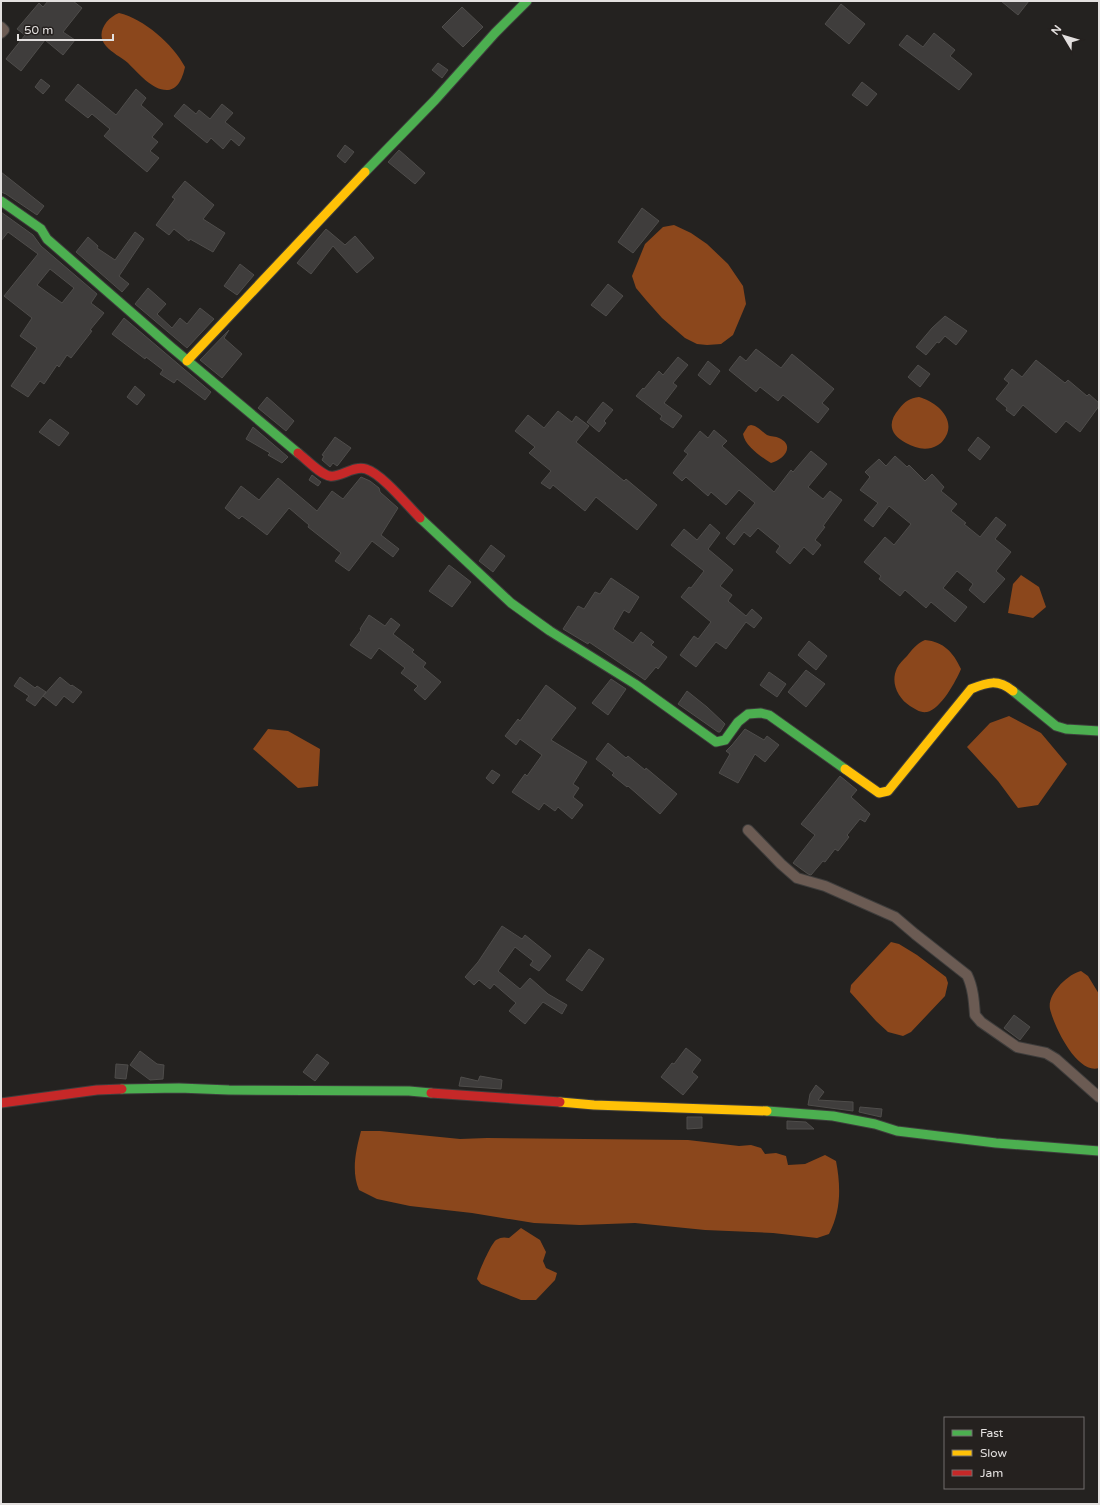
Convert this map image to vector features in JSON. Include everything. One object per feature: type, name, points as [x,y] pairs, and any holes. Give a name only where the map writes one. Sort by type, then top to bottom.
[{"type":"street","points":[[187,361],[527,1]]},
{"type":"street","points":[[1,27],[4,30],[1,34]]},
{"type":"street","points":[[1,201],[41,229],[47,239],[187,361],[326,475],[332,477],[357,468],[366,469],[379,476],[427,526],[511,603],[550,631],[635,684],[716,742],[725,740],[743,716],[753,712],[760,712],[770,715],[879,793],[888,791],[971,689],[986,683],[1004,684],[1056,726],[1066,729],[1099,731]]},
{"type":"street","points":[[748,830],[797,878],[825,886],[896,917],[967,975],[971,983],[975,1015],[981,1022],[1017,1046],[1046,1053],[1056,1059],[1099,1097]]},
{"type":"street","points":[[1,1103],[98,1090],[179,1088],[229,1090],[409,1091],[594,1105],[781,1111],[833,1116],[875,1124],[897,1131],[996,1143],[1099,1151]]},
{"type":"shaded area","points":[[119,13],[129,16],[148,27],[165,41],[180,58],[185,67],[178,85],[172,89],[162,90],[151,85],[128,63],[106,46],[103,41],[102,32],[106,22],[114,15]]},
{"type":"shaded area","points":[[674,225],[691,233],[707,244],[728,264],[743,286],[746,304],[733,335],[721,344],[697,344],[685,338],[662,318],[636,288],[632,276],[645,244],[663,227]]},
{"type":"shaded area","points":[[919,397],[931,402],[941,410],[948,421],[947,434],[942,442],[934,447],[925,449],[917,448],[901,440],[896,436],[892,428],[895,414],[901,406],[908,400]]},
{"type":"shaded area","points":[[751,425],[767,435],[778,437],[784,441],[787,445],[787,449],[780,459],[771,463],[750,447],[743,434],[748,426]]},
{"type":"shaded area","points":[[1021,575],[1039,587],[1046,607],[1033,618],[1008,613],[1013,584]]},
{"type":"shaded area","points":[[925,640],[938,643],[947,649],[955,658],[961,669],[952,687],[943,700],[938,706],[927,712],[914,708],[902,699],[896,690],[894,679],[897,668],[900,664],[914,647]]},
{"type":"shaded area","points":[[1009,716],[1041,733],[1067,764],[1038,805],[1018,808],[998,781],[967,747],[990,723]]},
{"type":"shaded area","points":[[268,729],[288,731],[320,749],[318,786],[298,788],[253,749]]},
{"type":"shaded area","points":[[891,942],[899,944],[917,955],[946,977],[948,983],[945,996],[911,1032],[903,1036],[888,1032],[850,992],[851,985]]},
{"type":"shaded area","points":[[1081,971],[1088,976],[1099,994],[1099,1068],[1091,1068],[1083,1064],[1075,1057],[1061,1037],[1050,1009],[1050,1003],[1055,991],[1070,976]]},
{"type":"shaded area","points":[[361,1131],[380,1131],[460,1139],[688,1140],[739,1146],[751,1145],[761,1148],[765,1154],[776,1153],[786,1156],[788,1165],[805,1164],[825,1155],[836,1161],[839,1180],[838,1208],[829,1234],[817,1238],[773,1233],[705,1230],[635,1223],[580,1225],[534,1223],[472,1213],[410,1206],[377,1199],[359,1190],[355,1175],[355,1160]]},
{"type":"shaded area","points":[[521,1228],[540,1240],[546,1252],[543,1261],[546,1268],[557,1273],[555,1280],[536,1300],[521,1300],[481,1284],[477,1279],[485,1258],[494,1242],[504,1237],[509,1238]]},
{"type":"building","points":[[48,1],[73,1],[82,8],[63,32],[75,40],[63,55],[45,40],[21,71],[6,59],[25,35],[17,29],[39,3],[43,7]]},
{"type":"building","points":[[1001,1],[1029,1],[1018,15]]},
{"type":"building","points":[[841,4],[865,24],[849,44],[825,24]]},
{"type":"building","points":[[462,7],[483,27],[463,47],[442,27]]},
{"type":"building","points":[[934,33],[955,50],[950,56],[972,74],[959,90],[899,45],[907,35],[923,47]]},
{"type":"building","points":[[438,63],[448,70],[442,78],[432,70]]},
{"type":"building","points":[[41,79],[50,86],[43,94],[35,87]]},
{"type":"building","points":[[862,82],[877,94],[867,106],[852,95]]},
{"type":"building","points":[[78,84],[116,115],[136,89],[146,98],[141,105],[163,124],[152,137],[158,142],[150,151],[159,158],[147,172],[104,136],[110,129],[92,114],[88,118],[65,100]]},
{"type":"building","points":[[184,104],[196,114],[199,110],[210,119],[222,104],[233,113],[225,122],[245,138],[239,146],[231,139],[223,149],[211,138],[207,143],[174,116]]},
{"type":"building","points":[[345,145],[354,152],[345,163],[337,156]]},
{"type":"building","points":[[399,150],[425,173],[415,184],[388,162]]},
{"type":"building","points":[[1,172],[44,206],[37,215],[1,192]]},
{"type":"building","points":[[185,181],[214,205],[203,219],[225,233],[213,252],[190,239],[189,241],[174,229],[169,235],[156,225],[175,199],[172,197]]},
{"type":"building","points":[[642,208],[659,221],[633,253],[618,242]]},
{"type":"building","points":[[1,212],[33,235],[41,246],[97,294],[91,303],[104,313],[90,330],[92,331],[71,358],[67,355],[59,367],[57,365],[44,384],[40,381],[28,397],[11,386],[37,348],[20,336],[32,318],[4,296],[38,254],[8,232],[1,241]],"holes":[[[50,269],[74,288],[62,303],[37,285]]]},
{"type":"building","points":[[326,229],[345,245],[355,236],[374,258],[357,273],[333,246],[311,274],[297,263]]},
{"type":"building","points":[[135,232],[144,239],[119,276],[129,284],[122,292],[76,252],[88,237],[98,246],[97,248],[115,260]]},
{"type":"building","points":[[240,264],[254,275],[237,295],[224,286]]},
{"type":"building","points":[[608,284],[623,296],[606,316],[591,305]]},
{"type":"building","points":[[148,288],[166,304],[157,314],[172,328],[180,318],[187,324],[200,308],[214,319],[187,348],[135,304]]},
{"type":"building","points":[[945,316],[967,331],[956,345],[945,336],[939,343],[937,342],[926,355],[916,347],[932,328]]},
{"type":"building","points":[[124,318],[211,392],[205,400],[177,379],[174,383],[160,374],[163,370],[146,357],[145,359],[112,334]]},
{"type":"building","points":[[229,330],[224,338],[242,354],[222,378],[200,360]]},
{"type":"building","points":[[756,349],[781,368],[792,354],[834,389],[822,403],[829,409],[818,423],[783,395],[778,401],[760,387],[756,392],[729,370],[740,356],[746,361]]},
{"type":"building","points":[[678,357],[688,365],[673,383],[677,386],[664,403],[682,416],[673,428],[660,419],[662,416],[636,396],[659,371],[663,375]]},
{"type":"building","points":[[1036,360],[1065,383],[1068,380],[1087,396],[1089,394],[1099,403],[1099,406],[1080,432],[1066,421],[1056,433],[1023,405],[1014,416],[996,399],[1009,383],[1004,379],[1012,369],[1022,377]]},
{"type":"building","points":[[708,361],[720,371],[710,385],[698,375]]},
{"type":"building","points":[[918,365],[930,374],[920,387],[908,377]]},
{"type":"building","points":[[135,386],[145,395],[137,405],[127,397]]},
{"type":"building","points":[[267,397],[294,421],[286,431],[258,408]]},
{"type":"building","points":[[603,402],[613,410],[604,421],[606,423],[599,432],[587,422]]},
{"type":"building","points":[[558,411],[572,422],[576,416],[589,426],[576,442],[624,481],[626,479],[657,505],[637,530],[596,497],[585,511],[553,485],[550,489],[541,483],[551,471],[529,453],[535,447],[515,431],[528,415],[544,428]]},
{"type":"building","points":[[50,419],[69,433],[59,446],[39,432]]},
{"type":"building","points":[[253,427],[288,457],[282,463],[268,455],[270,453],[246,439]]},
{"type":"building","points":[[714,430],[727,441],[722,446],[774,492],[791,470],[793,472],[811,451],[827,464],[808,487],[823,499],[830,491],[842,500],[823,526],[825,527],[815,540],[821,545],[813,555],[804,547],[790,564],[776,552],[780,546],[758,528],[750,537],[744,532],[734,545],[726,538],[755,503],[739,490],[726,505],[711,492],[708,496],[686,477],[682,481],[673,473],[688,454],[684,451],[700,431],[708,438]]},
{"type":"building","points":[[335,437],[351,448],[337,466],[333,463],[330,467],[322,460],[324,456],[322,455]]},
{"type":"building","points":[[978,437],[990,447],[980,460],[968,450]]},
{"type":"building","points":[[895,456],[907,467],[909,465],[925,481],[932,474],[944,487],[941,491],[957,504],[951,511],[980,537],[996,517],[1006,525],[995,539],[1011,552],[996,571],[1005,579],[984,603],[969,590],[973,584],[957,571],[943,588],[967,607],[955,622],[931,602],[926,608],[905,590],[900,596],[879,579],[881,576],[864,562],[885,537],[894,545],[911,524],[889,506],[873,527],[864,520],[878,503],[860,490],[870,477],[865,472],[879,459],[886,466]]},
{"type":"building","points":[[312,475],[321,482],[318,486],[309,480]]},
{"type":"building","points":[[361,477],[370,481],[379,488],[380,492],[398,508],[381,535],[399,549],[393,557],[372,541],[349,571],[335,561],[341,553],[308,527],[309,525],[289,508],[267,535],[242,516],[239,519],[225,508],[241,486],[259,500],[278,478],[317,511],[332,491],[343,499]]},
{"type":"building","points":[[710,524],[720,533],[708,549],[733,570],[720,586],[732,595],[728,601],[746,616],[752,609],[762,618],[754,628],[746,622],[726,649],[716,642],[696,667],[680,655],[694,636],[698,639],[711,622],[681,597],[689,587],[691,588],[704,571],[671,545],[684,529],[697,540]]},
{"type":"building","points":[[491,545],[505,556],[493,572],[479,561]]},
{"type":"building","points":[[449,565],[471,582],[452,607],[429,591]]},
{"type":"building","points":[[611,578],[639,597],[629,613],[624,610],[613,629],[633,643],[641,632],[654,642],[651,645],[667,657],[658,669],[656,667],[645,680],[589,642],[588,644],[563,629],[578,606],[584,609],[595,592],[600,594]]},
{"type":"building","points":[[369,615],[385,626],[391,618],[400,625],[393,634],[414,650],[412,652],[426,663],[423,667],[441,682],[425,700],[414,690],[418,686],[401,673],[405,668],[379,648],[371,659],[350,645],[361,630],[360,629]]},
{"type":"building","points":[[809,641],[827,656],[816,670],[798,655]]},
{"type":"building","points":[[806,670],[825,684],[806,707],[788,692]]},
{"type":"building","points":[[769,672],[786,684],[777,697],[760,685]]},
{"type":"building","points":[[20,677],[35,688],[37,686],[46,692],[35,706],[26,700],[29,696],[14,686]]},
{"type":"building","points":[[60,677],[71,686],[72,685],[82,692],[73,703],[64,696],[56,706],[43,696]]},
{"type":"building","points":[[611,679],[626,689],[608,715],[592,703]]},
{"type":"building","points":[[546,685],[576,708],[551,740],[587,762],[573,784],[579,788],[573,797],[583,805],[572,819],[558,807],[555,811],[544,803],[539,810],[512,792],[525,774],[527,776],[542,755],[520,739],[516,745],[505,736],[518,719],[520,721]]},
{"type":"building","points":[[687,691],[725,724],[720,732],[678,704]]},
{"type":"building","points":[[745,729],[764,740],[767,736],[779,745],[765,762],[755,754],[738,783],[719,773],[730,754],[726,751]]},
{"type":"building","points":[[608,743],[626,758],[628,756],[645,770],[646,768],[677,794],[660,814],[628,786],[627,787],[612,775],[614,773],[596,759]]},
{"type":"building","points":[[492,770],[500,775],[493,784],[486,778]]},
{"type":"building","points":[[840,776],[857,790],[851,797],[870,814],[865,822],[860,819],[847,835],[849,837],[838,851],[835,849],[825,862],[823,861],[811,875],[793,863],[815,835],[801,824]]},
{"type":"building","points":[[502,926],[522,939],[525,935],[551,956],[539,971],[530,965],[533,961],[515,947],[498,971],[520,989],[530,978],[548,994],[567,1005],[562,1014],[543,1002],[525,1024],[509,1011],[516,1003],[494,984],[490,989],[479,980],[474,985],[465,977],[478,962]]},
{"type":"building","points":[[589,949],[604,959],[582,991],[566,980]]},
{"type":"building","points":[[1014,1015],[1030,1027],[1020,1040],[1004,1028]]},
{"type":"building","points":[[686,1048],[701,1060],[692,1072],[698,1077],[683,1095],[661,1077],[672,1063],[674,1064]]},
{"type":"building","points":[[140,1051],[157,1064],[164,1065],[163,1079],[150,1080],[130,1065]]},
{"type":"building","points":[[317,1054],[329,1063],[315,1081],[303,1072]]},
{"type":"building","points":[[116,1064],[128,1065],[126,1079],[115,1078]]},
{"type":"building","points":[[480,1076],[502,1080],[501,1089],[459,1086],[461,1077],[478,1081]]},
{"type":"building","points":[[816,1085],[824,1092],[818,1100],[853,1102],[853,1111],[808,1105],[810,1094]]},
{"type":"building","points":[[860,1107],[882,1109],[881,1117],[859,1112]]},
{"type":"building","points":[[687,1117],[702,1117],[702,1128],[687,1129]]},
{"type":"building","points":[[787,1121],[806,1122],[814,1129],[787,1129]]},
{"type":"traffic: fast","points":[[365,172],[435,100],[495,33],[527,1]]},
{"type":"traffic: fast","points":[[1,201],[41,229],[47,239],[171,347],[298,453]]},
{"type":"traffic: fast","points":[[420,518],[511,603],[550,631],[635,684],[716,742],[725,740],[738,722],[748,714],[761,713],[769,715],[845,769]]},
{"type":"traffic: fast","points":[[1013,691],[1056,726],[1066,729],[1099,731]]},
{"type":"traffic: fast","points":[[122,1089],[179,1088],[229,1090],[409,1091],[431,1093]]},
{"type":"traffic: fast","points":[[767,1111],[833,1116],[875,1124],[897,1131],[996,1143],[1099,1151]]},
{"type":"traffic: slow","points":[[187,361],[365,172]]},
{"type":"traffic: slow","points":[[845,769],[879,793],[888,791],[971,689],[988,683],[998,683],[1013,691]]},
{"type":"traffic: slow","points":[[560,1102],[594,1105],[767,1111]]},
{"type":"traffic: jam","points":[[298,453],[326,475],[334,476],[361,468],[372,472],[387,483],[420,518]]},
{"type":"traffic: jam","points":[[1,1103],[97,1090],[122,1089]]},
{"type":"traffic: jam","points":[[431,1093],[560,1102]]}]
